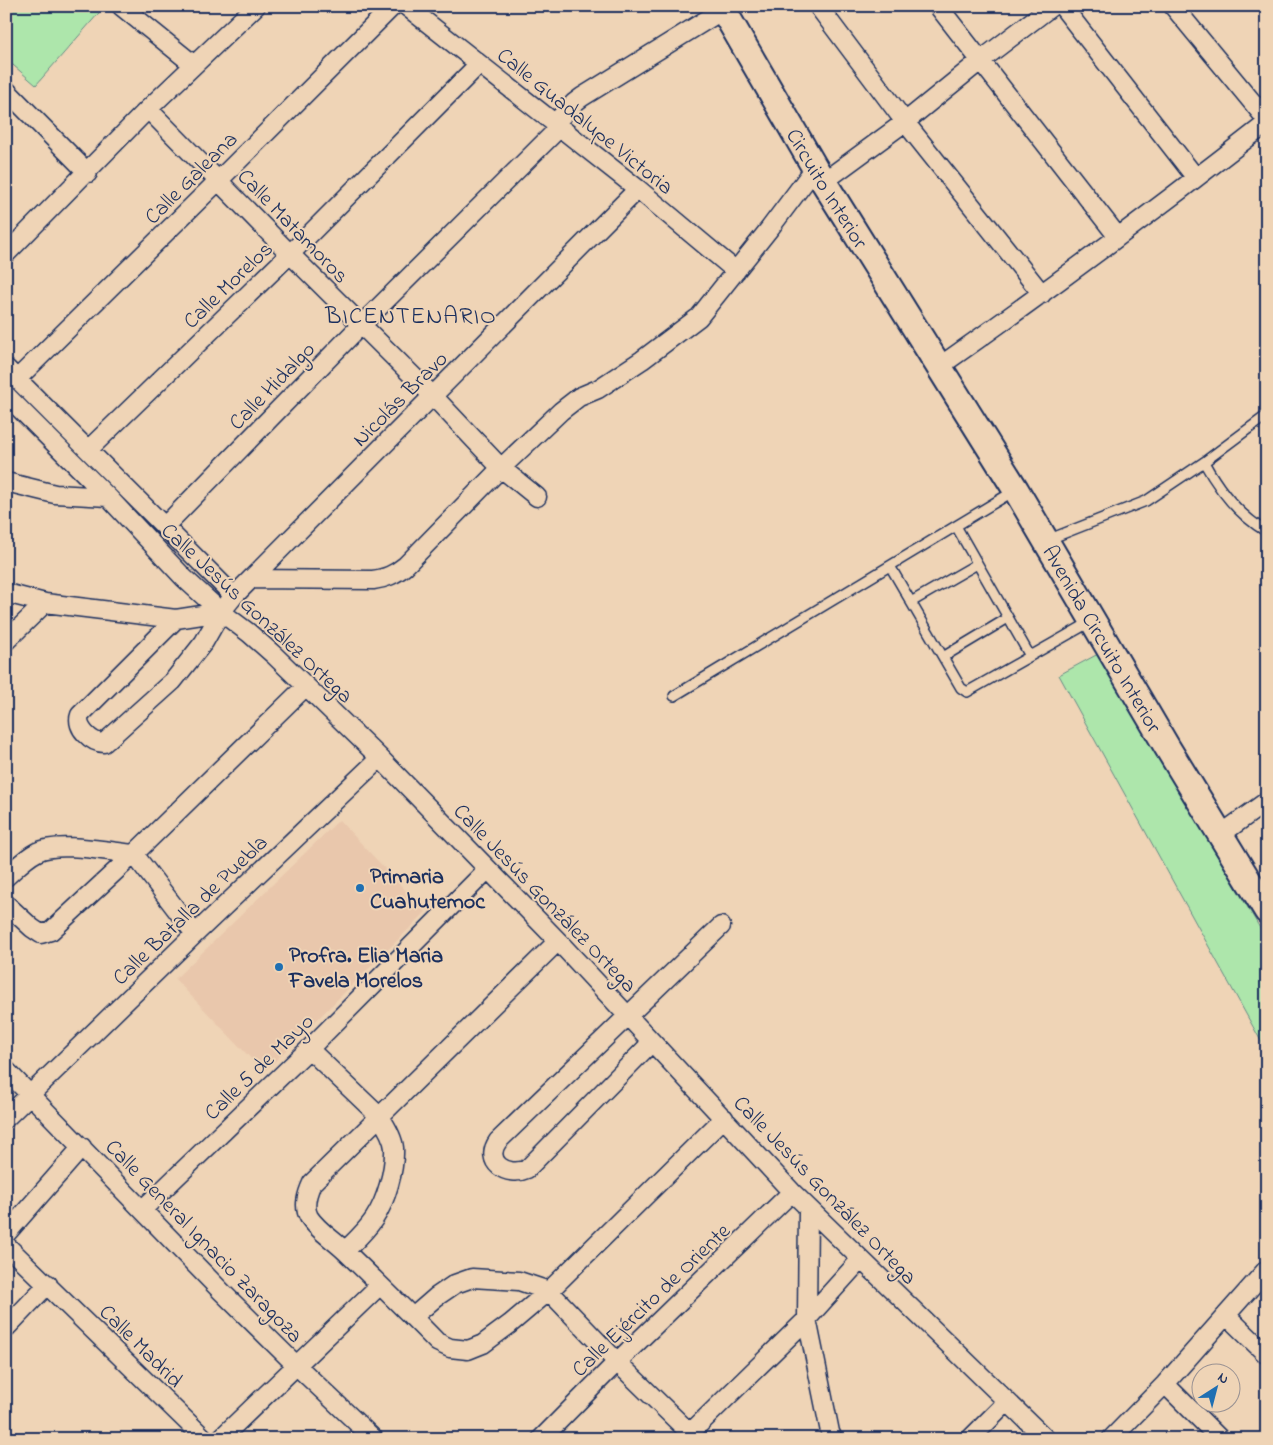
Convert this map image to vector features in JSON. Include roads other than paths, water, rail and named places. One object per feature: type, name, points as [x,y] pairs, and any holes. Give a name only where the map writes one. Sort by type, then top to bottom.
[{"type":"main road","name":"Circuito Interior","points":[[724,7],[819,175],[940,366]]},
{"type":"main road","name":"Avenida Circuito Interior","points":[[940,366],[1267,911]]},
{"type":"street","points":[[121,6],[194,64]]},
{"type":"street","points":[[10,243],[88,172],[148,109],[256,6]]},
{"type":"street","name":"Calle Galeana","points":[[12,374],[220,180],[393,6]]},
{"type":"street","name":"Calle Guadalupe Victoria","points":[[406,6],[638,189],[736,271]]},
{"type":"street","points":[[818,6],[906,122],[1042,294]]},
{"type":"street","points":[[938,6],[1118,236]]},
{"type":"street","points":[[252,579],[385,579],[395,574],[501,468],[567,406],[579,397],[598,389],[642,360],[698,317],[819,175],[906,122],[980,61],[1052,6]]},
{"type":"street","points":[[1062,6],[1196,178]]},
{"type":"street","points":[[940,366],[1042,294],[1196,178],[1267,121],[1173,6]]},
{"type":"street","name":"Calle Hidalgo","points":[[165,526],[557,126],[578,100],[724,7]]},
{"type":"street","name":"Calle Morelos","points":[[89,450],[290,254],[479,64]]},
{"type":"street","points":[[6,90],[88,172]]},
{"type":"street","name":"Calle Matamoros","points":[[148,109],[433,396],[501,468],[537,497]]},
{"type":"street","name":"Nicolás Bravo","points":[[176,619],[80,714],[78,724],[81,730],[99,743],[107,742],[173,680],[204,642],[221,612],[234,596],[638,189]]},
{"type":"street","name":"Calle Jesús González Ortega","points":[[12,374],[234,596]]},
{"type":"street","name":"Calle Jesús González Ortega","points":[[6,395],[108,497],[184,578],[221,612],[255,638],[380,758],[558,941],[792,1192],[1046,1439]]},
{"type":"street","points":[[6,482],[55,494],[108,497]]},
{"type":"street","points":[[6,593],[45,603],[176,619],[221,612]]},
{"type":"street","points":[[6,641],[45,603]]},
{"type":"street","points":[[6,904],[41,934],[50,931],[134,854],[306,686]]},
{"type":"street","name":"Calle Batalla de Puebla","points":[[6,1118],[194,934],[380,758]]},
{"type":"street","points":[[1220,835],[1267,801]]},
{"type":"street","points":[[6,877],[38,850],[48,848],[61,847],[134,854],[194,934]]},
{"type":"street","name":"Calle 5 de Mayo","points":[[142,1209],[309,1048],[488,869]]},
{"type":"street","points":[[652,1042],[527,1169],[518,1173],[499,1167],[493,1157],[493,1147],[498,1141],[721,926]]},
{"type":"street","points":[[558,941],[312,1184],[306,1206],[309,1217],[437,1342],[450,1348],[468,1350],[483,1344],[549,1291],[724,1118]]},
{"type":"street","points":[[309,1048],[380,1117],[388,1128],[394,1148],[391,1176],[385,1198],[374,1219],[345,1251]]},
{"type":"street","name":"Calle General Ignacio Zaragoza","points":[[6,1070],[221,1291],[374,1439]]},
{"type":"street","points":[[6,1234],[82,1147]]},
{"type":"street","name":"Calle Ejército de Oriente","points":[[541,1439],[617,1362],[792,1192]]},
{"type":"street","points":[[808,1208],[807,1319],[829,1436]]},
{"type":"street","name":"Calle Madrid","points":[[6,1245],[205,1439]]},
{"type":"street","points":[[412,1317],[436,1296],[454,1284],[472,1278],[519,1281],[549,1291],[690,1437],[807,1319],[861,1259]]},
{"type":"street","points":[[1111,1439],[1165,1384],[1267,1269]]},
{"type":"street","points":[[6,1328],[48,1284]]},
{"type":"street","points":[[220,1439],[379,1286]]},
{"type":"street","points":[[1226,1315],[1267,1355]]},
{"type":"street","points":[[1165,1384],[1220,1439]]},
{"type":"street","points":[[970,1439],[1007,1402]]},
{"type":"lane","points":[[1046,540],[1146,500],[1204,462],[1267,415]]},
{"type":"lane","points":[[1204,462],[1214,481],[1233,503],[1252,523],[1267,532]]},
{"type":"lane","points":[[674,696],[1016,490]]},
{"type":"lane","points":[[956,526],[1030,656]]},
{"type":"lane","points":[[911,602],[977,564]]},
{"type":"lane","points":[[890,566],[961,688],[966,692],[1093,620]]},
{"type":"lane","points":[[943,657],[1008,618]]},
{"type":"place","name":"Primaria Cuahutemoc","points":[[360,888]]},
{"type":"place","name":"Profra. Elia Maria Favela Morelos","points":[[279,967]]},
{"type":"district","name":"BICENTENARIO","points":[[411,315]]}]
